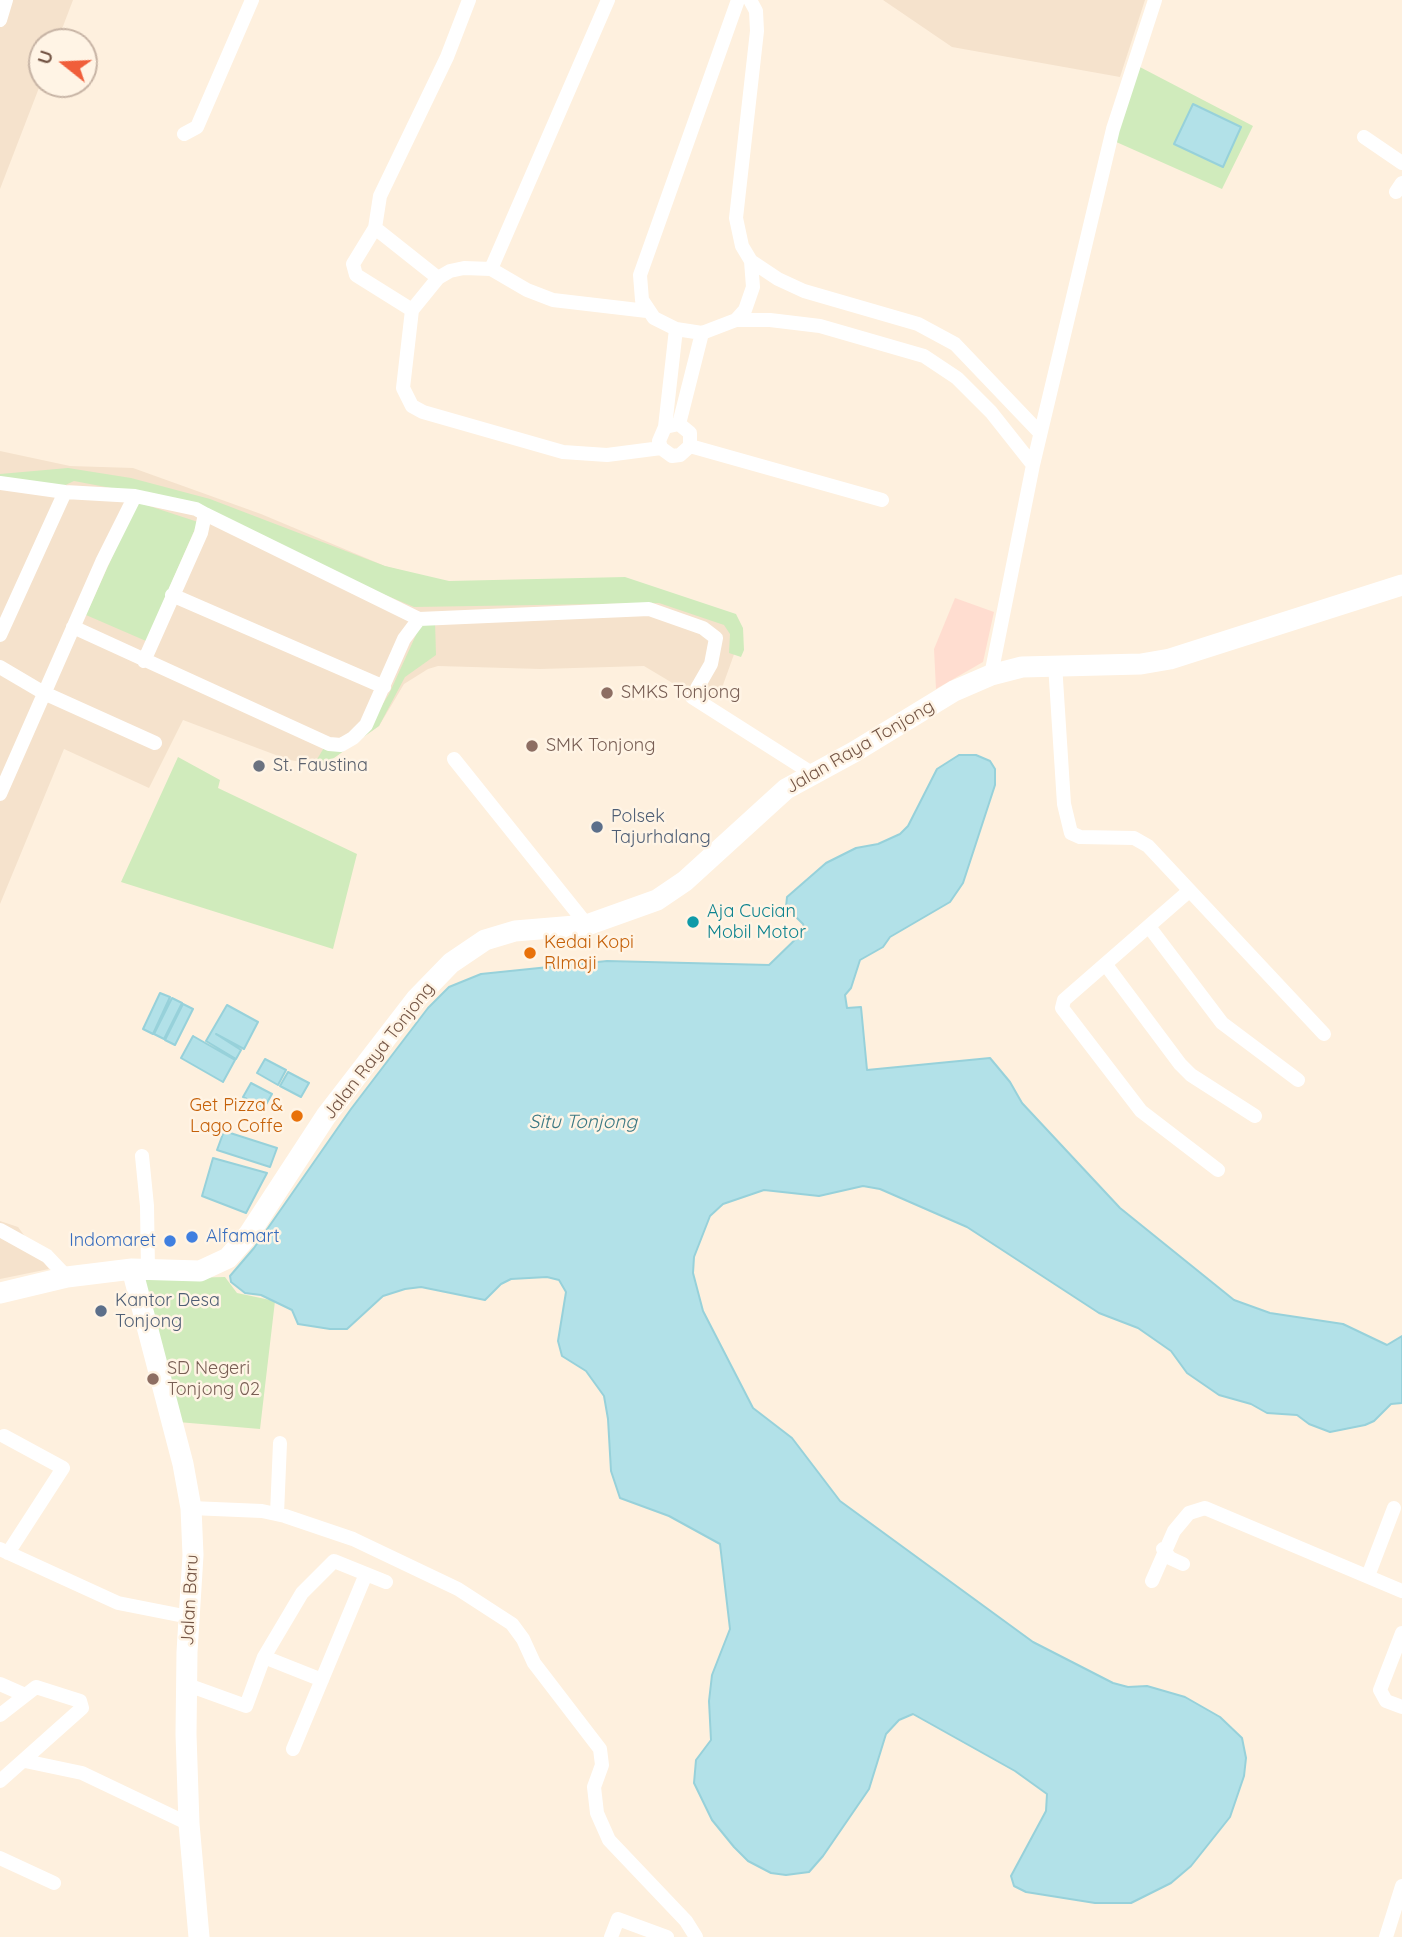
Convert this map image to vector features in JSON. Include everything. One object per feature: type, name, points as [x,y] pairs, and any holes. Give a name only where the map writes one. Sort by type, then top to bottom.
[{"type":"main road","name":"Jalan Raya Tonjong","points":[[0,1293],[67,1277],[140,1269],[200,1271],[228,1258],[249,1234],[326,1116],[417,998],[451,963],[485,940],[515,931],[587,925],[657,900],[685,881],[786,789],[954,691],[992,675],[1022,667],[1055,664],[1141,664],[1170,659],[1402,585]]},
{"type":"main road","name":"Jalan Baru","points":[[140,1269],[191,1508],[193,1555],[186,1684],[189,1824],[199,1937]]},
{"type":"street","points":[[0,20],[6,0]]},
{"type":"street","points":[[184,134],[197,127],[252,0]]},
{"type":"street","points":[[412,310],[353,270],[355,258],[375,228],[380,197],[447,57],[468,0]]},
{"type":"street","points":[[491,269],[608,0]]},
{"type":"street","points":[[647,311],[640,289],[643,262],[738,0]]},
{"type":"street","points":[[750,0],[755,11],[757,32],[736,218],[742,246],[751,261],[778,279],[804,290],[918,324],[955,344],[1040,433]]},
{"type":"street","points":[[992,675],[1032,465],[1113,129],[1155,0]]},
{"type":"street","points":[[1364,137],[1402,163]]},
{"type":"street","points":[[375,228],[438,278]]},
{"type":"street","points":[[736,320],[745,310],[753,287],[751,261]]},
{"type":"street","points":[[661,448],[607,455],[563,452],[422,412],[406,399],[403,388],[412,310],[438,278],[464,268],[491,269],[527,290],[553,300],[647,311],[676,329],[702,333],[736,320],[770,320],[820,326],[924,356],[957,378],[991,412],[1032,465]]},
{"type":"street","points":[[672,426],[676,329]]},
{"type":"street","points":[[672,426],[690,433],[690,446],[686,452],[673,456],[661,448],[659,441],[672,426],[702,333]]},
{"type":"street","points":[[690,446],[882,500]]},
{"type":"street","points":[[0,483],[65,492],[135,496],[187,507],[419,619],[649,610],[704,628],[716,638],[716,651],[692,697],[813,774]]},
{"type":"street","points":[[0,635],[65,492]]},
{"type":"street","points":[[0,794],[73,627],[135,496]]},
{"type":"street","points":[[144,661],[201,533],[205,514]]},
{"type":"street","points":[[172,595],[384,687]]},
{"type":"street","points":[[73,627],[329,744],[341,745],[359,732],[384,687],[404,639],[419,619]]},
{"type":"street","points":[[1055,664],[1064,804],[1071,833],[1080,837],[1140,840],[1324,1034]]},
{"type":"street","points":[[0,667],[44,693],[155,743]]},
{"type":"street","points":[[454,759],[587,925]]},
{"type":"street","points":[[1189,891],[1150,928],[1064,1000],[1063,1012],[1141,1111],[1218,1170]]},
{"type":"street","points":[[1150,928],[1222,1023],[1298,1080]]},
{"type":"street","points":[[1106,965],[1180,1064],[1191,1075],[1255,1115]]},
{"type":"street","points":[[140,1269],[147,1206],[142,1156]]},
{"type":"street","points":[[0,1230],[47,1256],[67,1277]]},
{"type":"street","points":[[4,1436],[63,1468],[4,1551],[118,1602],[190,1617]]},
{"type":"street","points":[[277,1514],[280,1443]]},
{"type":"street","points":[[191,1508],[277,1514],[372,1547],[458,1589],[512,1624],[523,1639],[534,1663],[600,1749],[602,1765],[594,1787],[597,1813],[609,1840],[686,1922],[696,1937]]},
{"type":"street","points":[[1152,1581],[1163,1549],[1189,1513],[1197,1508],[1212,1508],[1402,1591]]},
{"type":"street","points":[[1368,1576],[1394,1508]]},
{"type":"street","points":[[1163,1549],[1170,1558],[1183,1564]]},
{"type":"street","points":[[186,1684],[246,1706],[264,1657],[302,1593],[334,1561],[386,1582]]},
{"type":"street","points":[[293,1749],[366,1574]]},
{"type":"street","points":[[1402,1633],[1380,1689],[1386,1701],[1402,1707]]},
{"type":"street","points":[[264,1657],[322,1680]]},
{"type":"street","points":[[0,1684],[25,1695]]},
{"type":"street","points":[[0,1715],[36,1687],[80,1701],[82,1708],[0,1781]]},
{"type":"street","points":[[24,1760],[82,1773],[189,1824]]},
{"type":"street","points":[[0,1858],[54,1883]]},
{"type":"street","points":[[1386,1937],[1402,1886]]},
{"type":"street","points":[[611,1937],[618,1919],[667,1937]]},
{"type":"street","points":[[674,1937],[686,1922]]},
{"type":"shaded area","points":[[0,0],[73,0],[62,28],[28,28],[28,98],[35,98],[0,189]]},
{"type":"shaded area","points":[[883,0],[1145,0],[1120,77],[952,47]]},
{"type":"shaded area","points":[[0,451],[70,466],[133,468],[261,514],[385,566],[415,574],[436,606],[660,596],[726,622],[737,646],[723,685],[706,703],[644,666],[540,669],[438,666],[404,684],[379,726],[324,765],[289,760],[183,720],[149,788],[64,749],[0,904]]},
{"type":"shaded area","points":[[955,598],[994,612],[983,662],[936,689],[934,649]]},
{"type":"shaded area","points":[[0,1221],[18,1227],[49,1269],[0,1279]]},
{"type":"green space","points":[[1136,65],[1253,126],[1222,189],[1114,141]]},
{"type":"green space","points":[[68,468],[131,478],[210,499],[385,566],[449,581],[625,577],[736,614],[743,628],[744,650],[741,657],[729,653],[730,634],[724,625],[659,603],[414,607],[143,494],[74,481],[59,488],[0,479],[0,474]]},
{"type":"green space","points":[[137,502],[198,522],[146,641],[86,615]]},
{"type":"green space","points":[[435,621],[436,655],[405,677],[379,726],[324,765],[313,766],[325,746],[371,723],[389,694],[421,624]]},
{"type":"green space","points":[[178,757],[220,780],[218,788],[357,854],[333,949],[121,882]]},
{"type":"green space","points":[[225,1277],[237,1293],[275,1301],[260,1429],[178,1422],[142,1279]]},
{"type":"water","points":[[1193,104],[1241,127],[1223,167],[1174,144]]},
{"type":"water","name":"Situ Tonjong","points":[[959,755],[976,755],[990,761],[995,769],[995,785],[963,883],[950,902],[890,937],[883,947],[860,960],[851,988],[845,995],[847,1008],[861,1007],[867,1070],[990,1058],[1010,1082],[1022,1103],[1120,1208],[1234,1300],[1270,1313],[1343,1324],[1387,1345],[1402,1336],[1402,1403],[1391,1404],[1374,1421],[1365,1425],[1330,1432],[1309,1424],[1297,1415],[1267,1413],[1251,1404],[1219,1395],[1187,1373],[1171,1351],[1138,1328],[1099,1313],[967,1227],[880,1189],[863,1186],[819,1196],[764,1190],[723,1204],[710,1216],[694,1257],[693,1273],[703,1311],[753,1408],[792,1438],[840,1501],[1033,1642],[1113,1683],[1128,1687],[1147,1686],[1185,1697],[1220,1717],[1242,1738],[1246,1758],[1244,1776],[1230,1817],[1191,1866],[1171,1883],[1131,1903],[1095,1903],[1026,1892],[1014,1886],[1011,1876],[1046,1811],[1047,1794],[1015,1771],[913,1714],[899,1720],[886,1734],[869,1789],[809,1872],[786,1875],[771,1873],[748,1861],[734,1847],[712,1820],[694,1783],[696,1760],[711,1740],[709,1701],[712,1675],[730,1629],[720,1544],[669,1516],[620,1498],[611,1471],[604,1396],[586,1371],[562,1356],[558,1341],[566,1292],[559,1280],[547,1277],[511,1279],[501,1284],[485,1300],[421,1287],[405,1289],[383,1296],[347,1329],[330,1329],[298,1324],[292,1310],[261,1295],[245,1293],[231,1282],[230,1276],[254,1248],[351,1109],[428,1008],[449,987],[481,974],[607,961],[769,965],[805,930],[803,924],[786,907],[787,897],[826,863],[856,848],[878,844],[900,834],[908,826],[937,769]]},
{"type":"water","points":[[160,993],[170,997],[153,1034],[143,1029]]},
{"type":"water","points":[[172,998],[182,1003],[164,1039],[154,1034]]},
{"type":"water","points":[[183,1004],[193,1009],[175,1045],[165,1040]]},
{"type":"water","points":[[227,1005],[258,1022],[244,1049],[216,1034],[241,1050],[236,1059],[206,1041]]},
{"type":"water","points":[[193,1036],[235,1060],[223,1082],[181,1058]]},
{"type":"water","points":[[265,1059],[286,1070],[278,1085],[257,1073]]},
{"type":"water","points":[[288,1072],[309,1083],[301,1097],[280,1086]]},
{"type":"water","points":[[251,1083],[272,1094],[264,1108],[243,1097]]},
{"type":"water","points":[[224,1131],[277,1148],[270,1167],[217,1150]]},
{"type":"water","points":[[213,1158],[267,1173],[246,1213],[202,1196]]},
{"type":"place","name":"SMKS Tonjong","points":[[607,693]]},
{"type":"place","name":"SMK Tonjong","points":[[532,746]]},
{"type":"place","name":"St. Faustina","points":[[259,766]]},
{"type":"place","name":"Polsek Tajurhalang","points":[[597,827]]},
{"type":"place","name":"Aja Cucian Mobil Motor","points":[[693,922]]},
{"type":"place","name":"Kedai Kopi RImaji","points":[[530,953]]},
{"type":"place","name":"Get Pizza & Lago Coffe","points":[[297,1116]]},
{"type":"place","name":"Alfamart","points":[[192,1237]]},
{"type":"place","name":"Indomaret","points":[[170,1241]]},
{"type":"place","name":"Kantor Desa Tonjong","points":[[101,1311]]},
{"type":"place","name":"SD Negeri Tonjong 02","points":[[153,1379]]}]
